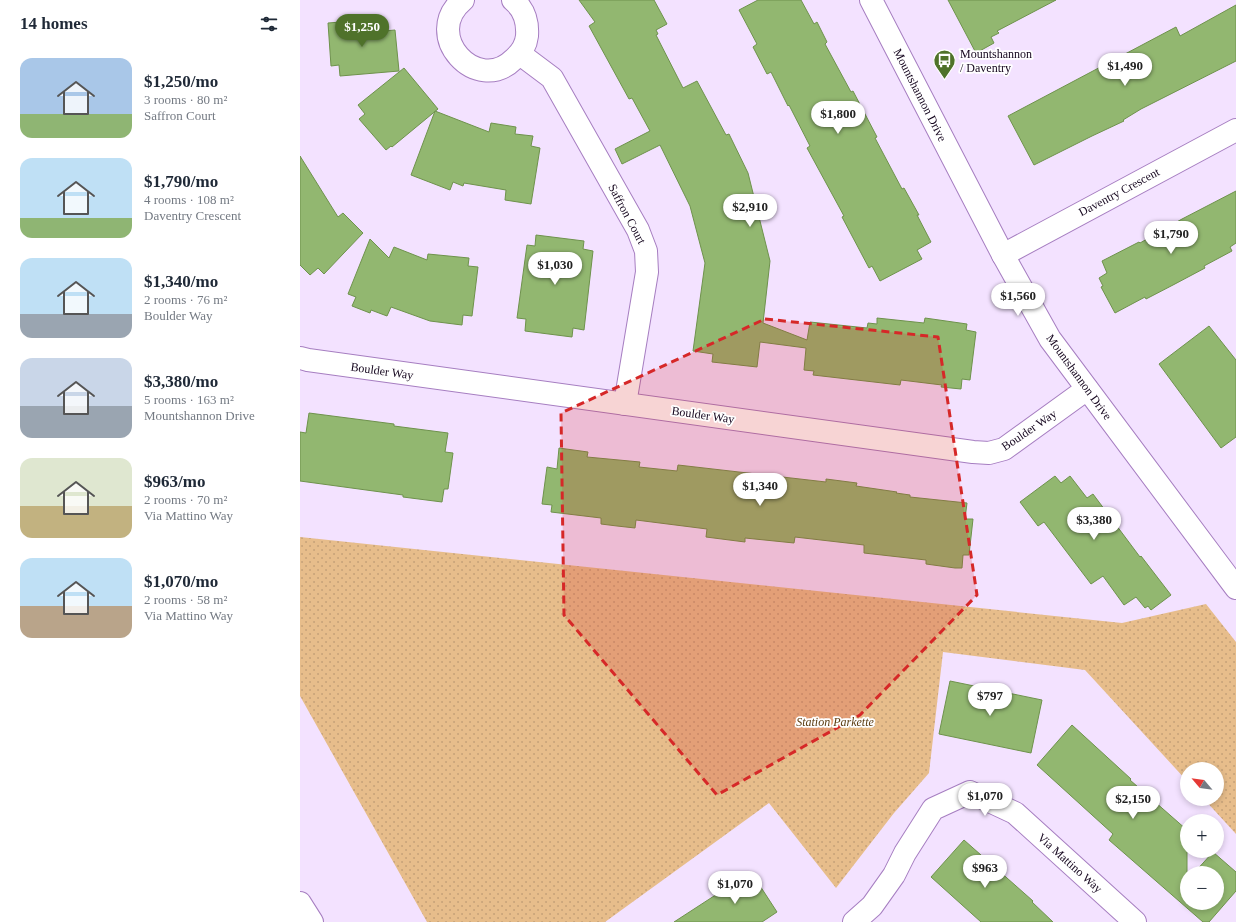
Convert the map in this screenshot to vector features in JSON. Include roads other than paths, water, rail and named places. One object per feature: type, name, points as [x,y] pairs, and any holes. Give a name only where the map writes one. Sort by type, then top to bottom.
[{"type":"street","points":[[463,0],[458,4],[451,16],[448,28],[450,41],[455,52],[464,62],[474,68],[487,70],[500,68],[511,63],[520,54],[526,42],[528,29],[525,16],[518,4],[513,0]]},
{"type":"street","name":"Mountshannon Drive","points":[[871,0],[1002,255],[1050,339],[1236,588]]},
{"type":"street","name":"Saffron Court","points":[[520,54],[552,78],[638,230],[646,251],[647,272],[625,404]]},
{"type":"street","name":"Daventry Crescent","points":[[1002,255],[1236,130]]},
{"type":"street","name":"Boulder Way","points":[[300,358],[340,365],[989,453],[1004,449],[1087,389]]},
{"type":"street","name":"Via Mattino Way","points":[[854,922],[872,906],[894,875],[905,853],[933,809],[970,792],[1015,813],[1136,922]]},
{"type":"street","points":[[300,903],[312,922]]},
{"type":"place","name":"Mountshannon / Daventry","points":[[944,80]]},
{"type":"park label","name":"Station Parkette","points":[[835,722]]}]
